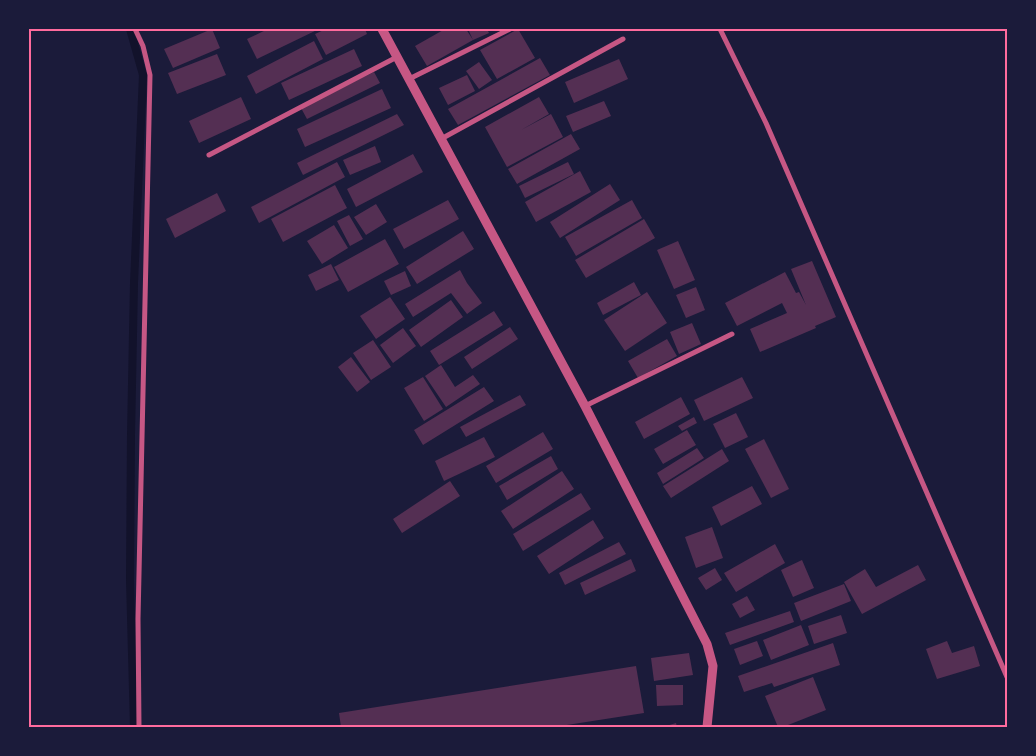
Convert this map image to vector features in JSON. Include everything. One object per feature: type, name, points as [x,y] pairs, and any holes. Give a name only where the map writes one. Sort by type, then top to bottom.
[{"type":"street","points":[[135,29],[144,46],[150,75],[138,599],[139,727]]},
{"type":"street","points":[[382,29],[585,406],[707,644],[713,666],[707,727]]},
{"type":"street","points":[[409,79],[510,29]]},
{"type":"street","points":[[720,29],[766,123],[1007,677]]},
{"type":"street","points":[[441,139],[623,39]]},
{"type":"street","points":[[209,155],[397,57]]},
{"type":"street","points":[[585,406],[732,334]]},
{"type":"building","points":[[212,29],[220,48],[173,68],[164,49]]},
{"type":"building","points":[[268,29],[319,29],[257,59],[247,39]]},
{"type":"building","points":[[326,29],[365,29],[367,34],[326,55],[315,34]]},
{"type":"building","points":[[445,29],[466,29],[473,40],[427,66],[415,46]]},
{"type":"building","points":[[468,29],[487,29],[489,33],[473,40]]},
{"type":"building","points":[[518,29],[535,58],[497,79],[480,50]]},
{"type":"building","points":[[314,41],[323,59],[256,94],[247,76]]},
{"type":"building","points":[[354,49],[362,66],[289,100],[281,83]]},
{"type":"building","points":[[217,54],[226,75],[177,94],[168,73]]},
{"type":"building","points":[[540,58],[550,75],[458,125],[448,109]]},
{"type":"building","points":[[619,59],[628,79],[574,103],[565,82]]},
{"type":"building","points":[[479,62],[492,80],[479,89],[466,71]]},
{"type":"building","points":[[374,72],[380,83],[307,119],[301,108]]},
{"type":"building","points":[[467,75],[475,91],[448,105],[439,88]]},
{"type":"building","points":[[382,89],[391,108],[305,147],[297,129]]},
{"type":"building","points":[[241,97],[251,119],[199,143],[189,121]]},
{"type":"building","points":[[539,97],[549,114],[521,130],[551,114],[563,137],[507,167],[485,127]]},
{"type":"building","points":[[604,101],[611,116],[573,132],[566,116]]},
{"type":"building","points":[[397,114],[404,125],[303,175],[297,163]]},
{"type":"building","points":[[571,134],[580,149],[517,184],[508,169]]},
{"type":"building","points":[[375,146],[381,162],[350,175],[343,160]]},
{"type":"building","points":[[413,154],[423,172],[356,207],[347,189]]},
{"type":"building","points":[[337,162],[345,177],[259,223],[251,207]]},
{"type":"building","points":[[568,162],[574,174],[525,198],[519,186]]},
{"type":"building","points":[[580,171],[591,192],[536,222],[525,202]]},
{"type":"building","points":[[610,184],[620,200],[560,238],[550,222]]},
{"type":"building","points":[[335,185],[347,208],[283,242],[271,219]]},
{"type":"building","points":[[217,193],[226,211],[175,238],[166,219]]},
{"type":"building","points":[[448,200],[459,219],[404,249],[393,229]]},
{"type":"building","points":[[632,200],[642,218],[576,256],[565,237]]},
{"type":"building","points":[[376,204],[387,222],[366,235],[354,217]]},
{"type":"building","points":[[349,215],[363,239],[350,246],[337,221]]},
{"type":"building","points":[[644,219],[655,238],[586,278],[575,260]]},
{"type":"building","points":[[334,225],[348,248],[322,264],[307,241]]},
{"type":"building","points":[[463,231],[474,249],[417,284],[406,267]]},
{"type":"building","points":[[385,239],[399,264],[348,292],[334,267]]},
{"type":"building","points":[[678,241],[695,280],[674,289],[657,250]]},
{"type":"building","points":[[812,261],[836,317],[815,326],[816,328],[760,352],[750,329],[787,313],[782,303],[737,326],[725,303],[785,272],[796,293],[799,292],[806,305],[791,269]]},
{"type":"building","points":[[331,264],[339,280],[316,291],[308,275]]},
{"type":"building","points":[[460,270],[482,303],[467,314],[451,293],[413,317],[405,304]]},
{"type":"building","points":[[405,271],[411,286],[391,295],[384,281]]},
{"type":"building","points":[[634,282],[641,295],[603,315],[597,303]]},
{"type":"building","points":[[696,287],[705,310],[686,318],[676,295]]},
{"type":"building","points":[[647,292],[667,323],[625,351],[604,320]]},
{"type":"building","points":[[390,297],[405,319],[376,339],[360,316]]},
{"type":"building","points":[[451,300],[463,317],[421,347],[409,330]]},
{"type":"building","points":[[494,311],[503,325],[439,365],[430,351]]},
{"type":"building","points":[[692,323],[701,344],[679,354],[670,332]]},
{"type":"building","points":[[510,327],[518,339],[472,369],[464,357]]},
{"type":"building","points":[[403,328],[416,346],[393,363],[380,345]]},
{"type":"building","points":[[667,339],[677,356],[638,378],[628,361]]},
{"type":"building","points":[[373,340],[391,367],[371,380],[353,353]]},
{"type":"building","points":[[351,357],[370,382],[357,392],[338,367]]},
{"type":"building","points":[[441,365],[455,387],[473,375],[480,384],[446,407],[425,376]]},
{"type":"building","points":[[423,377],[443,409],[424,421],[404,388]]},
{"type":"building","points":[[742,377],[753,398],[704,421],[694,400]]},
{"type":"building","points":[[484,387],[494,401],[423,445],[414,430]]},
{"type":"building","points":[[520,395],[526,405],[466,437],[460,427]]},
{"type":"building","points":[[681,397],[690,414],[644,439],[635,422]]},
{"type":"building","points":[[736,413],[748,437],[725,448],[713,424]]},
{"type":"building","points":[[694,417],[697,423],[682,431],[678,426]]},
{"type":"building","points":[[687,430],[696,445],[663,464],[654,449]]},
{"type":"building","points":[[543,432],[553,449],[496,483],[486,466]]},
{"type":"building","points":[[484,437],[495,457],[444,481],[435,461]]},
{"type":"building","points":[[764,439],[789,489],[771,498],[745,449]]},
{"type":"building","points":[[697,448],[704,458],[663,484],[657,473]]},
{"type":"building","points":[[722,449],[729,461],[671,498],[663,486]]},
{"type":"building","points":[[551,456],[558,469],[507,500],[499,486]]},
{"type":"building","points":[[562,471],[574,489],[513,529],[501,511]]},
{"type":"building","points":[[450,481],[460,496],[402,533],[393,519]]},
{"type":"building","points":[[752,486],[762,504],[721,526],[712,507]]},
{"type":"building","points":[[581,493],[591,509],[523,551],[513,534]]},
{"type":"building","points":[[593,520],[604,538],[549,574],[537,556]]},
{"type":"building","points":[[712,527],[723,558],[696,568],[685,537]]},
{"type":"building","points":[[619,542],[626,554],[565,585],[559,573]]},
{"type":"building","points":[[775,544],[785,563],[736,592],[724,573]]},
{"type":"building","points":[[631,559],[636,571],[585,595],[580,583]]},
{"type":"building","points":[[802,560],[814,588],[793,597],[781,570]]},
{"type":"building","points":[[918,565],[926,580],[862,614],[844,582],[865,569],[876,587]]},
{"type":"building","points":[[715,568],[722,580],[706,590],[698,578]]},
{"type":"building","points":[[844,584],[851,601],[801,621],[794,603]]},
{"type":"building","points":[[747,596],[755,610],[740,618],[732,604]]},
{"type":"building","points":[[790,611],[794,622],[730,645],[725,633]]},
{"type":"building","points":[[841,615],[847,633],[814,644],[808,626]]},
{"type":"building","points":[[801,625],[809,645],[771,660],[763,640]]},
{"type":"building","points":[[757,641],[763,656],[740,665],[734,649]]},
{"type":"building","points":[[947,641],[952,653],[974,646],[980,666],[937,679],[926,649]]},
{"type":"building","points":[[833,643],[840,665],[774,687],[772,683],[744,692],[738,676]]},
{"type":"building","points":[[689,653],[693,675],[654,681],[651,658]]},
{"type":"building","points":[[636,666],[644,713],[554,727],[341,727],[339,713]]},
{"type":"building","points":[[813,677],[826,710],[783,727],[778,727],[765,696]]},
{"type":"building","points":[[656,685],[683,685],[683,705],[657,706]]},
{"type":"building","points":[[676,723],[677,727],[663,727]]},
{"type":"waterway","points":[[130,29],[143,75],[134,283],[131,435],[130,580],[134,727]]}]
